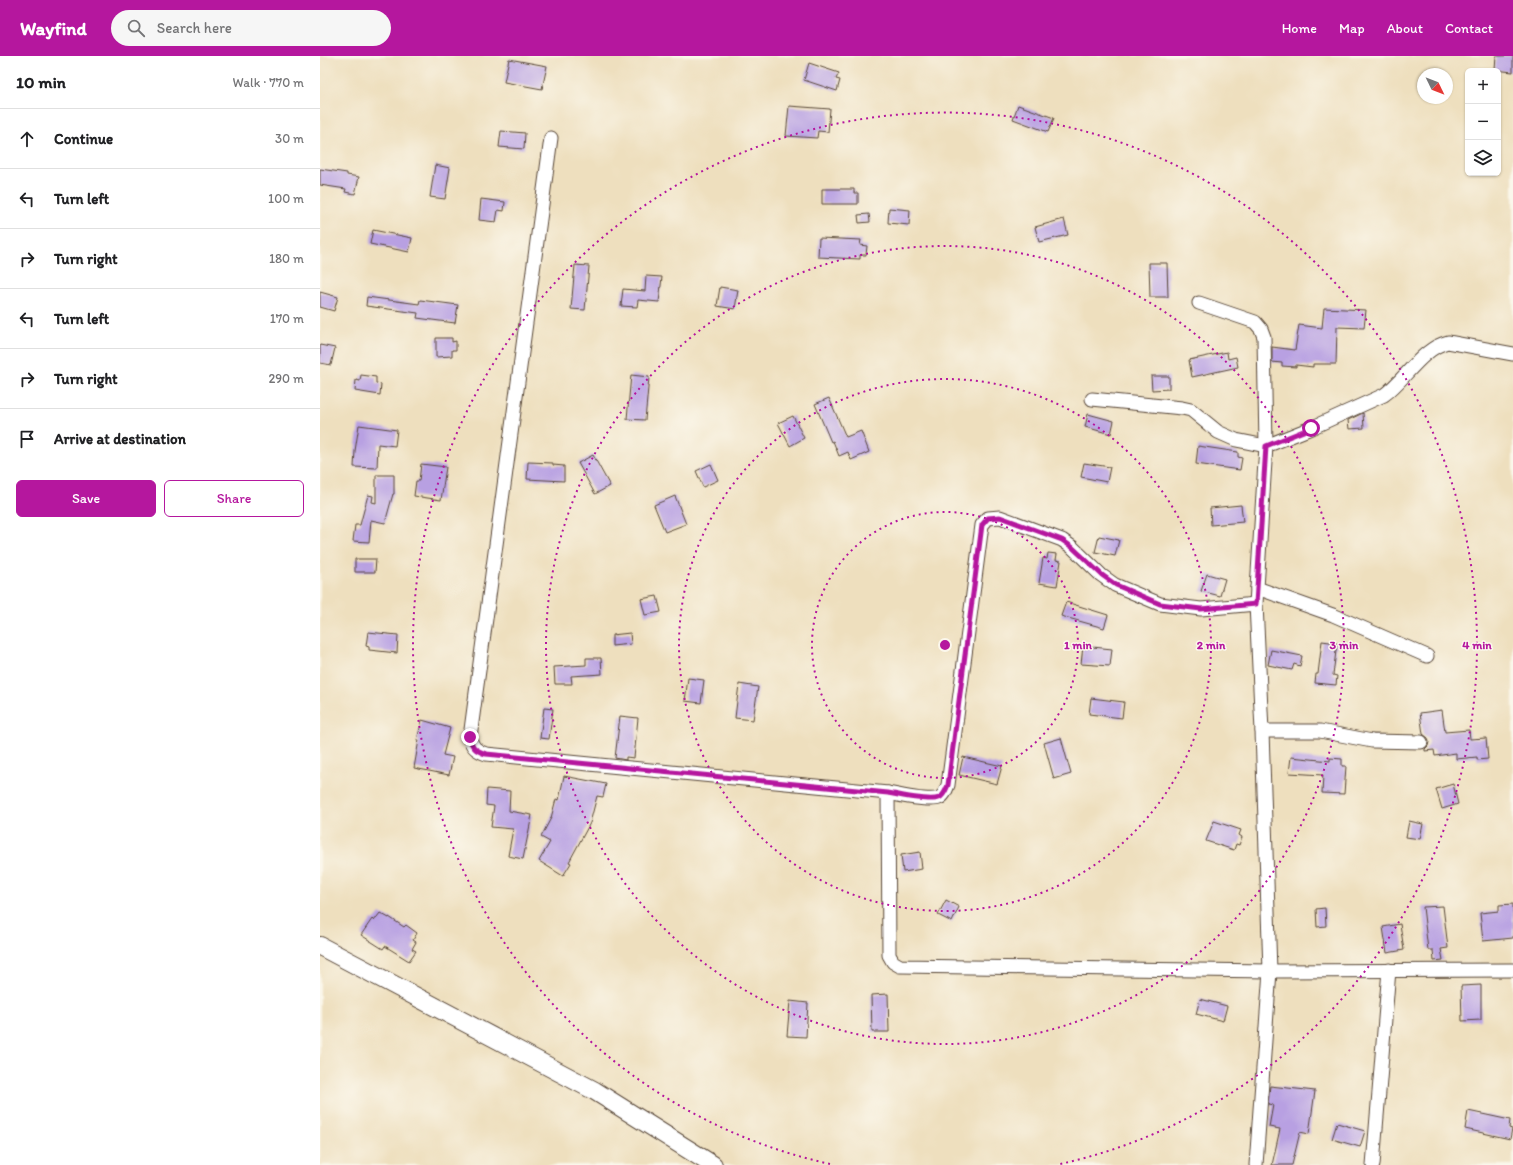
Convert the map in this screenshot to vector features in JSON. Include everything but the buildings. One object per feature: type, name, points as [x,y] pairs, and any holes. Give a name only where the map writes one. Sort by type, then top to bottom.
[{"type":"main road","points":[[320,946],[595,1091],[713,1165]]},
{"type":"street","points":[[551,138],[470,737],[471,744],[477,751],[486,754],[888,793],[931,800],[939,798],[944,794],[948,785],[982,525],[988,518],[1000,517],[1062,540],[1072,547],[1102,575],[1116,585],[1160,604],[1201,609],[1256,604]]},
{"type":"street","points":[[1199,303],[1255,322],[1261,329],[1264,337],[1266,446],[1256,604],[1270,971],[1256,1165]]},
{"type":"street","points":[[1092,399],[1191,410],[1218,432],[1236,440],[1266,446],[1311,428],[1384,395],[1392,390],[1428,352],[1440,344],[1448,342],[1513,354]]},
{"type":"street","points":[[1257,588],[1333,615],[1427,656]]},
{"type":"street","points":[[1262,731],[1320,731],[1372,741],[1421,742]]},
{"type":"street","points":[[888,793],[889,955],[893,962],[900,966],[1270,971],[1513,970]]},
{"type":"street","points":[[1373,1165],[1389,970]]},
{"type":"route","points":[[470,737],[471,744],[477,751],[486,754],[888,793],[931,800],[939,798],[944,794],[948,785],[982,525],[988,518],[1000,517],[1062,540],[1072,547],[1102,575],[1116,585],[1160,604],[1201,609],[1256,604],[1266,446],[1311,428]]}]
